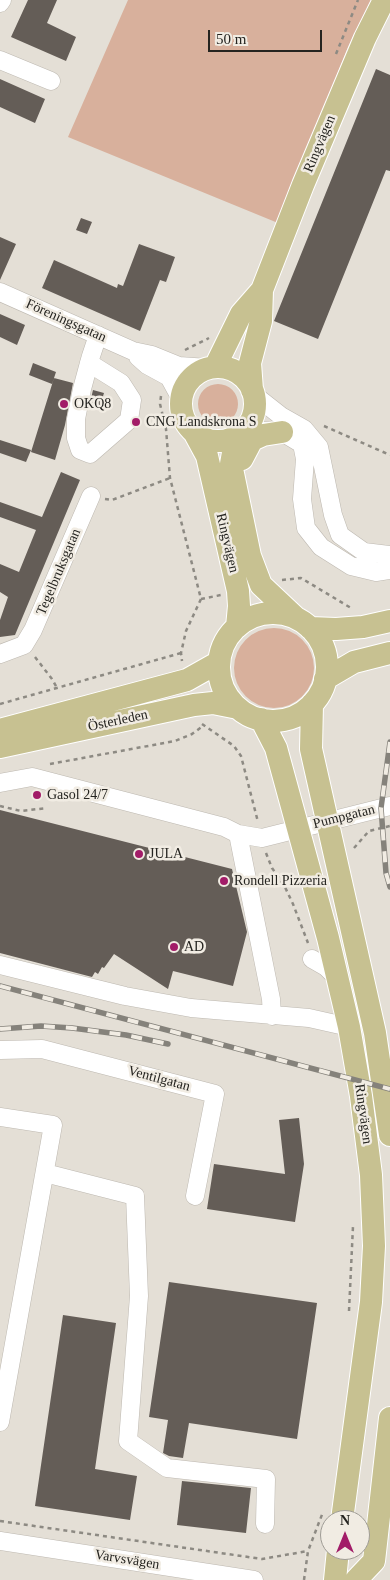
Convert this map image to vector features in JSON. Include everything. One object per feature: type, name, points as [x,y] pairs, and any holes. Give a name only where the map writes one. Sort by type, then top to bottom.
[{"type":"main road","name":"Ringvägen","points":[[212,368],[241,314],[262,290],[303,185],[365,38],[384,0]]},
{"type":"main road","name":"Ringvägen","points":[[253,392],[250,363],[262,321],[262,290]]},
{"type":"main road","points":[[212,368],[226,368],[237,372],[253,392],[253,416],[240,433],[218,441],[205,439],[194,432],[183,418],[181,399],[184,388],[192,378],[212,368]]},
{"type":"main road","name":"Ringvägen","points":[[194,432],[208,456],[238,591],[237,627]]},
{"type":"main road","name":"Ringvägen","points":[[250,556],[253,533],[241,481],[242,460],[252,440],[263,434],[282,432]]},
{"type":"main road","name":"Ringvägen","points":[[240,433],[231,464],[250,556],[261,585],[303,623]]},
{"type":"main road","points":[[303,623],[323,646],[326,662],[326,679],[312,704],[289,718],[275,721],[261,720],[238,708],[223,687],[219,662],[227,640],[237,627],[249,619],[264,614],[279,614],[303,623],[363,627],[390,620]]},
{"type":"main road","points":[[326,679],[354,662],[390,653]]},
{"type":"main road","name":"Österleden","points":[[0,730],[187,680],[219,662]]},
{"type":"main road","name":"Österleden","points":[[0,747],[194,705],[214,704],[238,708]]},
{"type":"main road","name":"Ringvägen","points":[[312,704],[311,749],[375,1033],[390,1135]]},
{"type":"main road","name":"Ringvägen","points":[[261,720],[276,748],[349,1027],[361,1096],[371,1174],[374,1246],[371,1302],[334,1510]]},
{"type":"main road","points":[[356,1580],[382,1567],[390,1418]]},
{"type":"main road","points":[[335,1580],[337,1560]]},
{"type":"street","points":[[0,4],[2,0]]},
{"type":"street","points":[[0,60],[51,81]]},
{"type":"street","name":"Föreningsgatan","points":[[0,292],[133,351],[152,355],[179,366],[212,368]]},
{"type":"street","points":[[89,363],[121,383],[132,400],[130,420],[90,454],[80,450],[76,438],[76,419],[89,363],[98,335]]},
{"type":"street","name":"Föreningsgatan","points":[[133,351],[147,365],[169,377],[181,399]]},
{"type":"street","points":[[253,392],[281,416],[304,429],[319,446],[333,515],[340,535],[364,552],[390,555]]},
{"type":"street","points":[[240,433],[282,432],[302,444],[305,459],[302,500],[306,528],[321,547],[351,566],[376,572],[390,570]]},
{"type":"street","name":"Tegelbruksgatan","points":[[24,645],[42,612],[91,496]]},
{"type":"street","points":[[0,654],[24,645]]},
{"type":"street","points":[[0,783],[32,776],[224,827],[238,834],[262,838]]},
{"type":"street","name":"Pumpgatan","points":[[262,838],[390,806]]},
{"type":"street","points":[[238,834],[272,999],[272,1016]]},
{"type":"street","points":[[312,959],[326,967],[337,978]]},
{"type":"street","points":[[0,965],[125,996],[191,1008],[309,1018],[349,1027]]},
{"type":"street","name":"Ventilgatan","points":[[0,1050],[42,1049],[215,1094],[195,1196]]},
{"type":"street","points":[[0,1117],[53,1125],[0,1422]]},
{"type":"street","points":[[44,1173],[135,1196],[139,1296],[128,1441],[167,1468],[266,1479],[266,1524]]},
{"type":"street","name":"Varvsvägen","points":[[0,1540],[254,1580]]},
{"type":"path","points":[[91,496],[112,500],[170,478]]},
{"type":"path","points":[[0,704],[181,653],[189,619],[201,599]]},
{"type":"path","points":[[24,645],[40,662],[57,688]]},
{"type":"path","points":[[194,705],[203,726],[234,746],[241,756],[262,838],[272,868],[284,885],[293,904],[312,959]]},
{"type":"path","points":[[49,764],[175,741],[192,734],[203,726]]},
{"type":"path","points":[[0,806],[21,811],[47,808]]},
{"type":"path","points":[[349,1312],[353,1218]]},
{"type":"path","points":[[0,1521],[262,1558],[308,1551]]},
{"type":"path","points":[[304,1580],[308,1551],[320,1534]]},
{"type":"shaded area","points":[[128,0],[371,0],[348,47],[278,223],[68,137]]},
{"type":"shaded area","points":[[222,384],[229,387],[235,393],[238,404],[237,412],[229,421],[222,424],[214,424],[207,421],[199,412],[198,400],[201,393],[210,385]]},
{"type":"shaded area","points":[[274,628],[289,631],[302,640],[311,653],[314,668],[311,683],[302,696],[289,705],[274,708],[259,705],[246,696],[237,683],[234,668],[237,653],[246,640],[259,631]]},
{"type":"building","points":[[28,0],[57,0],[47,23],[76,37],[66,61],[11,37]]},
{"type":"building","points":[[376,69],[390,75],[390,171],[386,170],[318,339],[274,321]]},
{"type":"building","points":[[0,79],[45,99],[35,123],[0,107]]},
{"type":"building","points":[[81,218],[92,222],[87,234],[76,230]]},
{"type":"building","points":[[0,237],[16,244],[0,280]]},
{"type":"building","points":[[139,244],[175,257],[166,282],[160,280],[140,331],[42,288],[54,260],[117,288],[118,284],[123,286]]},
{"type":"building","points":[[0,314],[25,325],[17,345],[0,337]]},
{"type":"building","points":[[33,363],[56,372],[52,384],[29,375]]},
{"type":"building","points":[[54,378],[73,383],[65,425],[55,460],[31,452]]},
{"type":"building","points":[[93,390],[104,393],[100,406],[90,403]]},
{"type":"building","points":[[0,440],[31,450],[26,462],[0,453]]},
{"type":"building","points":[[61,472],[80,480],[15,635],[0,637],[0,620],[8,597],[0,592],[0,564],[19,572],[36,530],[0,517],[0,502],[42,517]]},
{"type":"building","points":[[0,810],[232,869],[247,932],[233,986],[173,971],[168,989],[114,954],[104,968],[102,967],[98,974],[95,972],[92,977],[0,953]]},
{"type":"building","points":[[299,1118],[304,1164],[295,1222],[207,1209],[214,1164],[285,1174],[279,1120]]},
{"type":"building","points":[[169,1282],[317,1303],[297,1439],[189,1423],[183,1458],[163,1453],[168,1420],[149,1417]]},
{"type":"building","points":[[63,1315],[116,1323],[95,1469],[137,1476],[130,1520],[35,1506]]},
{"type":"building","points":[[182,1481],[251,1488],[246,1533],[177,1525]]},
{"type":"railway","points":[[390,742],[381,808],[386,873],[390,887]]},
{"type":"railway","points":[[0,986],[390,1089]]},
{"type":"railway","points":[[0,1029],[41,1026],[72,1028],[126,1035],[168,1044]]},
{"type":"place","name":"OKQ8","points":[[64,404]]},
{"type":"place","name":"CNG Landskrona S","points":[[136,422]]},
{"type":"place","name":"Gasol 24/7","points":[[37,795]]},
{"type":"place","name":"JULA","points":[[139,854]]},
{"type":"place","name":"Rondell Pizzeria","points":[[224,881]]},
{"type":"place","name":"AD","points":[[174,947]]}]
